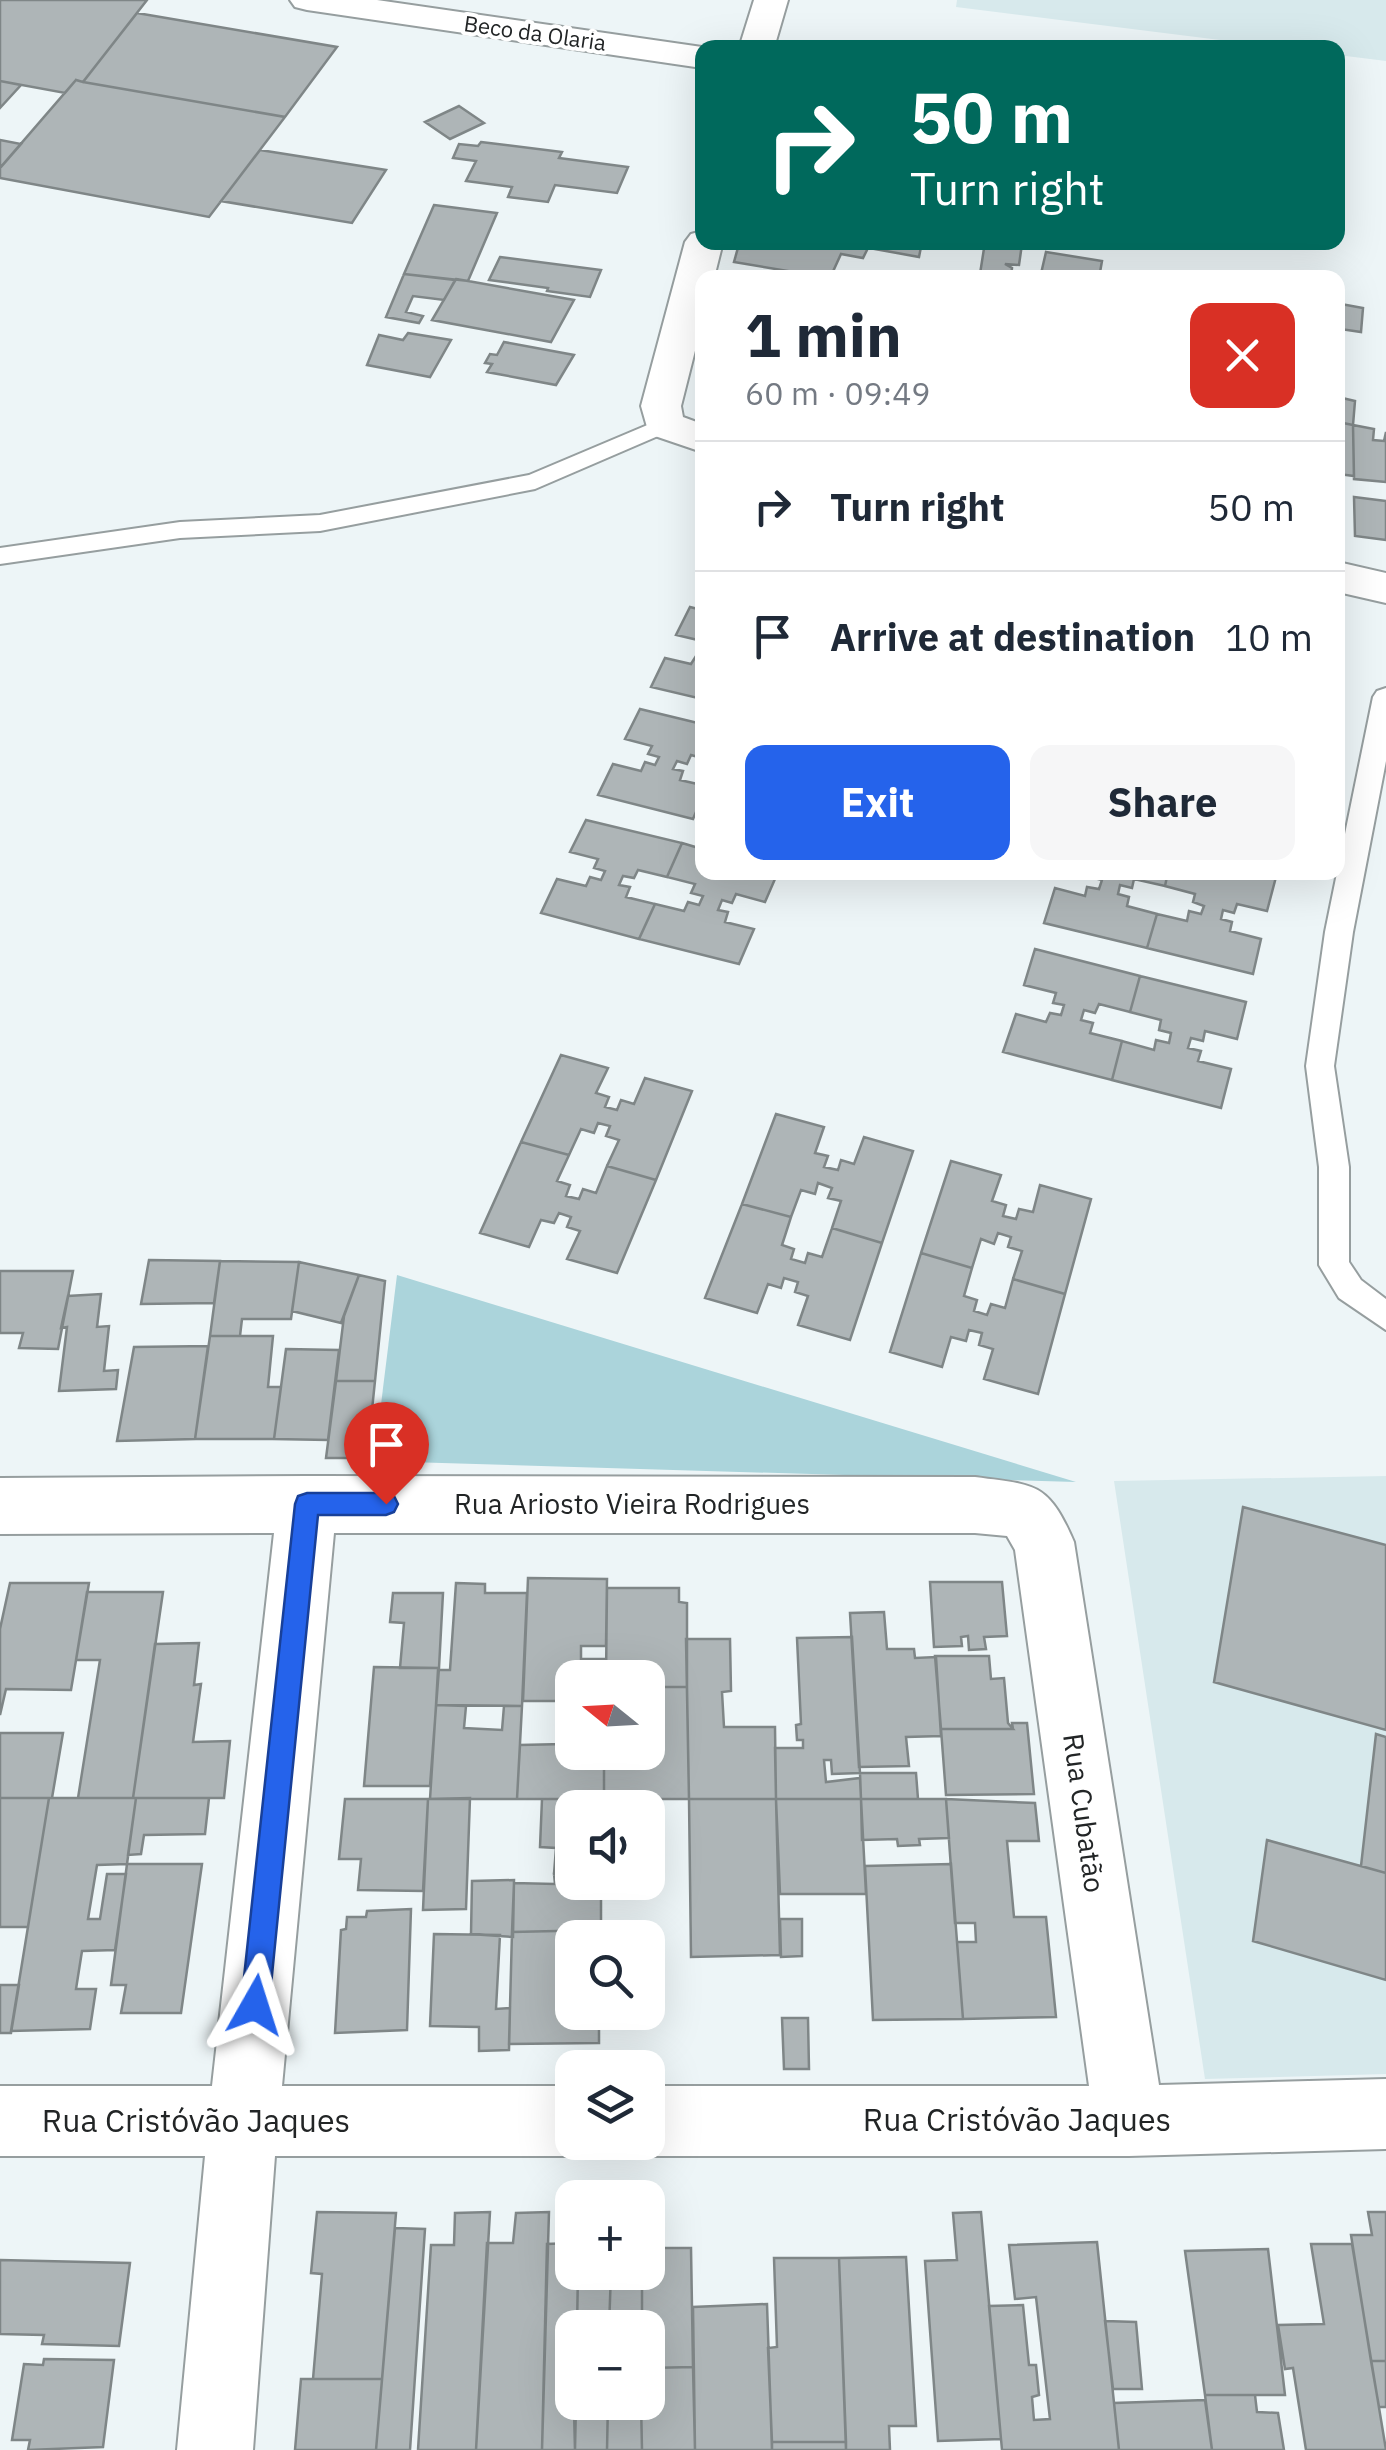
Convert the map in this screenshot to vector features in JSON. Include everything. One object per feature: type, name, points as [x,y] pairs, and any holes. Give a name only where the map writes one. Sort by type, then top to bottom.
[{"type":"street","name":"Beco da Olaria","points":[[307,0],[695,57]]},
{"type":"street","points":[[758,40],[771,0]]},
{"type":"street","points":[[695,276],[661,406],[664,425],[695,436]]},
{"type":"street","points":[[1345,579],[1386,588]]},
{"type":"street","points":[[215,2450],[243,2121],[307,1504]]},
{"type":"street","name":"Rua Ariosto Vieira Rodrigues","points":[[0,1506],[975,1505],[1024,1510]]},
{"type":"street","name":"Rua Cubatão","points":[[1024,1510],[1044,1542],[1129,2121]]},
{"type":"street","name":"Rua Cristóvão Jaques","points":[[665,2121],[1129,2121],[1386,2114]]},
{"type":"street","name":"Rua Cristóvão Jaques","points":[[0,2120],[555,2121]]},
{"type":"lane","points":[[0,556],[180,530],[320,523],[535,481],[643,438],[664,425]]},
{"type":"lane","points":[[1386,697],[1339,932],[1320,1066],[1334,1167],[1334,1265],[1350,1289],[1386,1317]]},
{"type":"shaded area","points":[[957,0],[1386,0],[1386,61],[1345,56],[1345,40],[1221,40],[956,7]]},
{"type":"shaded area","points":[[397,1275],[1076,1482],[374,1461]]},
{"type":"shaded area","points":[[1386,1476],[1386,2074],[1205,2079],[1114,1481]]},
{"type":"building","points":[[0,0],[147,0],[83,82],[76,80],[65,93],[0,81]]},
{"type":"building","points":[[137,13],[337,47],[285,117],[83,82]]},
{"type":"building","points":[[76,80],[285,117],[209,217],[0,178],[0,168]]},
{"type":"building","points":[[0,81],[21,85],[0,108]]},
{"type":"building","points":[[459,106],[484,123],[450,139],[425,122]]},
{"type":"building","points":[[0,140],[21,144],[1,167],[0,167]]},
{"type":"building","points":[[481,142],[562,152],[559,158],[628,167],[617,193],[555,185],[548,202],[508,197],[512,187],[466,181],[476,161],[453,158],[459,144],[478,146]]},
{"type":"building","points":[[260,150],[386,170],[352,223],[221,201]]},
{"type":"building","points":[[434,205],[497,213],[468,281],[404,274]]},
{"type":"building","points":[[737,250],[867,250],[863,258],[841,254],[834,270],[782,270],[734,262]]},
{"type":"building","points":[[880,250],[920,250],[919,257]]},
{"type":"building","points":[[984,250],[1021,250],[1019,265],[1005,264],[1012,270],[981,270]]},
{"type":"building","points":[[1046,252],[1102,261],[1100,270],[1042,270]]},
{"type":"building","points":[[500,257],[601,270],[590,297],[489,280]]},
{"type":"building","points":[[404,274],[455,280],[444,300],[413,296],[406,312],[423,316],[419,323],[386,317]]},
{"type":"building","points":[[456,279],[574,300],[551,342],[432,320]]},
{"type":"building","points":[[1345,305],[1363,308],[1361,332],[1345,330]]},
{"type":"building","points":[[408,333],[451,340],[430,377],[367,365],[379,335],[403,340]]},
{"type":"building","points":[[504,342],[574,355],[556,385],[487,372],[492,364],[485,363],[490,354],[497,355]]},
{"type":"building","points":[[1345,399],[1355,401],[1353,425],[1345,423]]},
{"type":"building","points":[[1345,423],[1353,425],[1354,476],[1345,475]]},
{"type":"building","points":[[1353,425],[1374,429],[1373,440],[1384,441],[1386,432],[1386,482],[1354,479]]},
{"type":"building","points":[[1354,497],[1386,501],[1386,540],[1355,536]]},
{"type":"building","points":[[690,607],[695,608],[695,639],[676,635]]},
{"type":"building","points":[[665,658],[691,664],[695,658],[695,697],[651,687]]},
{"type":"building","points":[[640,709],[695,722],[695,756],[691,755],[687,764],[677,761],[673,769],[683,771],[680,780],[695,783],[693,819],[598,795],[613,764],[641,771],[645,762],[655,765],[659,757],[648,754],[652,746],[625,739]]},
{"type":"building","points":[[586,820],[682,843],[667,877],[638,870],[634,878],[623,876],[619,885],[630,887],[626,897],[655,904],[639,939],[541,913],[557,879],[586,886],[590,877],[601,880],[605,871],[594,868],[598,859],[570,852]]},
{"type":"building","points":[[682,843],[695,847],[695,880],[775,880],[765,902],[736,894],[732,903],[722,900],[718,910],[728,912],[725,922],[754,929],[739,964],[639,939],[655,904],[684,911],[688,902],[699,905],[703,896],[691,893],[695,884],[667,877]]},
{"type":"building","points":[[1102,880],[1134,880],[1132,888],[1120,885],[1118,894],[1129,897],[1127,906],[1157,914],[1147,948],[1044,923],[1055,888],[1085,896],[1087,887],[1099,889]]},
{"type":"building","points":[[1138,880],[1166,880],[1165,886]]},
{"type":"building","points":[[1166,880],[1275,880],[1267,911],[1237,904],[1234,913],[1223,910],[1221,919],[1232,922],[1230,931],[1261,939],[1253,974],[1147,948],[1157,914],[1187,921],[1189,911],[1201,914],[1204,906],[1193,902],[1195,894],[1165,886]]},
{"type":"building","points":[[1035,949],[1140,976],[1130,1012],[1099,1004],[1095,1013],[1084,1010],[1081,1020],[1093,1023],[1090,1033],[1122,1041],[1112,1080],[1003,1052],[1016,1014],[1046,1022],[1050,1013],[1061,1015],[1064,1005],[1053,1003],[1056,993],[1024,985]]},
{"type":"building","points":[[1140,976],[1246,1002],[1237,1039],[1205,1031],[1203,1041],[1191,1038],[1188,1048],[1201,1051],[1198,1061],[1231,1069],[1221,1108],[1112,1080],[1122,1041],[1154,1050],[1156,1040],[1169,1043],[1171,1033],[1159,1030],[1161,1020],[1130,1012]]},
{"type":"building","points":[[561,1055],[608,1068],[596,1093],[609,1097],[605,1107],[617,1110],[621,1100],[634,1104],[645,1078],[692,1091],[656,1180],[607,1166],[619,1140],[606,1136],[610,1126],[598,1123],[594,1133],[581,1129],[569,1155],[521,1142]]},
{"type":"building","points":[[776,1114],[824,1127],[815,1153],[828,1156],[824,1167],[838,1170],[841,1160],[854,1164],[864,1137],[913,1151],[882,1243],[832,1228],[841,1201],[828,1198],[832,1188],[818,1183],[815,1194],[801,1190],[791,1217],[742,1204]]},
{"type":"building","points":[[521,1142],[569,1155],[557,1181],[570,1185],[566,1196],[579,1199],[583,1189],[596,1193],[607,1166],[656,1180],[617,1273],[567,1259],[580,1231],[567,1227],[571,1217],[559,1213],[554,1223],[541,1220],[529,1247],[480,1233]]},
{"type":"building","points":[[951,1161],[1001,1175],[992,1201],[1006,1205],[1003,1216],[1016,1219],[1019,1209],[1033,1212],[1040,1185],[1091,1199],[1065,1294],[1013,1279],[1022,1251],[1008,1247],[1011,1237],[998,1233],[994,1244],[981,1239],[972,1268],[921,1253]]},
{"type":"building","points":[[742,1204],[791,1217],[782,1245],[794,1249],[791,1259],[805,1263],[808,1253],[822,1257],[832,1228],[882,1243],[850,1340],[798,1325],[808,1296],[795,1292],[798,1282],[784,1278],[781,1288],[768,1284],[757,1313],[705,1298]]},
{"type":"building","points":[[921,1253],[972,1268],[964,1296],[977,1300],[974,1311],[987,1315],[991,1304],[1005,1308],[1013,1279],[1065,1294],[1038,1394],[984,1379],[993,1349],[979,1345],[982,1333],[969,1330],[966,1341],[951,1337],[942,1367],[890,1352]]},
{"type":"building","points":[[149,1260],[220,1261],[214,1303],[141,1304]]},
{"type":"building","points":[[220,1261],[299,1262],[291,1319],[242,1319],[240,1336],[210,1336]]},
{"type":"building","points":[[299,1262],[359,1275],[341,1323],[292,1311]]},
{"type":"building","points":[[0,1271],[73,1271],[58,1349],[19,1348],[23,1333],[0,1333]]},
{"type":"building","points":[[359,1275],[385,1281],[375,1381],[336,1381],[344,1316]]},
{"type":"building","points":[[101,1294],[97,1327],[109,1326],[104,1371],[118,1370],[116,1389],[59,1391],[67,1327],[61,1328],[68,1296]]},
{"type":"building","points":[[210,1336],[273,1336],[268,1387],[281,1387],[274,1439],[195,1439]]},
{"type":"building","points":[[208,1346],[195,1439],[117,1441],[134,1347]]},
{"type":"building","points":[[286,1349],[339,1350],[328,1440],[274,1439]]},
{"type":"building","points":[[336,1381],[375,1381],[367,1458],[326,1458]]},
{"type":"building","points":[[1243,1507],[1386,1545],[1386,1730],[1214,1682]]},
{"type":"building","points":[[528,1578],[607,1579],[606,1646],[581,1646],[581,1659],[606,1660],[555,1660],[555,1701],[523,1701]]},
{"type":"building","points":[[930,1582],[1002,1582],[1007,1636],[984,1637],[986,1649],[969,1650],[968,1636],[961,1637],[962,1646],[934,1647]]},
{"type":"building","points":[[10,1583],[89,1583],[71,1690],[6,1689],[0,1715],[0,1629]]},
{"type":"building","points":[[456,1583],[485,1584],[485,1593],[527,1593],[522,1706],[436,1705],[438,1670],[450,1670]]},
{"type":"building","points":[[607,1588],[679,1588],[679,1602],[687,1603],[687,1687],[665,1687],[665,1660],[606,1660]]},
{"type":"building","points":[[87,1592],[163,1592],[133,1798],[78,1798],[100,1660],[76,1660]]},
{"type":"building","points":[[393,1593],[443,1593],[439,1668],[400,1668],[404,1623],[390,1622]]},
{"type":"building","points":[[884,1612],[887,1649],[914,1649],[915,1658],[936,1657],[941,1736],[906,1737],[909,1766],[859,1767],[850,1613]]},
{"type":"building","points":[[852,1637],[860,1773],[832,1774],[831,1760],[824,1760],[826,1782],[860,1778],[861,1799],[776,1799],[775,1748],[803,1748],[803,1740],[797,1740],[796,1725],[801,1724],[797,1638]]},
{"type":"building","points":[[686,1639],[730,1639],[731,1691],[722,1692],[724,1727],[775,1727],[776,1799],[689,1799]]},
{"type":"building","points":[[199,1643],[194,1685],[201,1684],[193,1742],[230,1741],[224,1798],[133,1798],[155,1644]]},
{"type":"building","points":[[935,1656],[989,1656],[991,1679],[1004,1678],[1008,1723],[1013,1729],[941,1729]]},
{"type":"building","points":[[374,1667],[439,1668],[430,1786],[364,1786]]},
{"type":"building","points":[[665,1687],[687,1687],[689,1799],[665,1799],[665,1790],[604,1790],[604,1770],[665,1770]]},
{"type":"building","points":[[436,1705],[466,1706],[464,1728],[502,1730],[504,1706],[522,1706],[517,1799],[430,1799]]},
{"type":"building","points":[[1012,1723],[1027,1723],[1034,1794],[946,1795],[941,1729],[1013,1729]]},
{"type":"building","points":[[0,1733],[63,1733],[52,1798],[0,1798]]},
{"type":"building","points":[[1376,1734],[1386,1737],[1386,1873],[1361,1866]]},
{"type":"building","points":[[555,1744],[555,1770],[604,1770],[604,1790],[555,1790],[555,1799],[517,1799],[520,1745]]},
{"type":"building","points":[[860,1773],[916,1773],[918,1799],[861,1799]]},
{"type":"building","points":[[0,1798],[49,1798],[28,1927],[0,1927]]},
{"type":"building","points":[[49,1798],[136,1798],[127,1864],[97,1865],[88,1919],[100,1919],[107,1874],[126,1874],[115,1950],[82,1951],[76,1989],[96,1989],[90,2029],[11,2031]]},
{"type":"building","points":[[136,1798],[209,1798],[205,1834],[144,1835],[141,1854],[128,1855]]},
{"type":"building","points":[[470,1798],[466,1909],[423,1910],[428,1799]]},
{"type":"building","points":[[345,1799],[428,1799],[423,1891],[358,1890],[361,1859],[339,1859]]},
{"type":"building","points":[[542,1799],[555,1799],[555,1848],[540,1847]]},
{"type":"building","points":[[689,1799],[776,1799],[780,1955],[691,1957]]},
{"type":"building","points":[[776,1799],[861,1799],[866,1894],[780,1894]]},
{"type":"building","points":[[861,1799],[946,1799],[949,1838],[919,1839],[920,1845],[898,1846],[897,1839],[862,1840]]},
{"type":"building","points":[[946,1799],[1035,1803],[1039,1841],[1007,1841],[1014,1917],[1046,1917],[1056,2017],[963,2019],[957,1942],[976,1942],[975,1923],[955,1923]]},
{"type":"building","points":[[1267,1840],[1386,1873],[1386,1980],[1253,1941]]},
{"type":"building","points":[[127,1864],[202,1864],[181,2013],[121,2013],[126,1985],[111,1985]]},
{"type":"building","points":[[951,1864],[963,2019],[873,2020],[865,1866]]},
{"type":"building","points":[[514,1880],[513,1937],[471,1934],[472,1881]]},
{"type":"building","points":[[514,1883],[555,1884],[555,1900],[601,1900],[601,1920],[555,1920],[555,1931],[512,1932]]},
{"type":"building","points":[[411,1909],[407,2030],[335,2033],[341,1930],[346,1929],[347,1917],[366,1917],[367,1911]]},
{"type":"building","points":[[780,1919],[802,1919],[802,1956],[781,1957]]},
{"type":"building","points":[[555,1931],[555,2030],[599,2030],[599,2043],[509,2044],[512,1932]]},
{"type":"building","points":[[434,1934],[500,1935],[496,2009],[510,2008],[509,2050],[479,2051],[479,2027],[430,2026]]},
{"type":"building","points":[[0,1985],[19,1985],[11,2033],[0,2033]]},
{"type":"building","points":[[782,2018],[808,2018],[809,2069],[784,2069]]},
{"type":"building","points":[[317,2212],[396,2213],[382,2379],[313,2379],[322,2274],[311,2273]]},
{"type":"building","points":[[490,2212],[476,2450],[418,2450],[431,2245],[454,2245],[455,2213]]},
{"type":"building","points":[[549,2212],[542,2450],[476,2450],[487,2243],[513,2243],[516,2213]]},
{"type":"building","points":[[981,2212],[1001,2439],[938,2441],[925,2261],[957,2260],[953,2213]]},
{"type":"building","points":[[1368,2212],[1386,2212],[1386,2361],[1371,2361],[1351,2235],[1372,2235]]},
{"type":"building","points":[[395,2228],[425,2229],[410,2450],[376,2450]]},
{"type":"building","points":[[1097,2242],[1119,2450],[1002,2450],[989,2306],[1023,2305],[1029,2365],[1036,2365],[1039,2395],[1032,2397],[1034,2420],[1050,2419],[1036,2297],[1015,2299],[1009,2245]]},
{"type":"building","points":[[547,2244],[555,2244],[555,2290],[578,2290],[577,2310],[555,2310],[555,2420],[574,2420],[575,2450],[542,2450]]},
{"type":"building","points":[[1311,2244],[1352,2244],[1386,2450],[1306,2450],[1293,2368],[1285,2369],[1278,2325],[1324,2324]]},
{"type":"building","points":[[665,2248],[691,2248],[693,2367],[665,2368],[665,2310],[642,2310],[642,2290],[665,2290]]},
{"type":"building","points":[[1268,2249],[1285,2395],[1205,2395],[1185,2251]]},
{"type":"building","points":[[906,2257],[916,2426],[889,2426],[890,2450],[846,2450],[839,2258]]},
{"type":"building","points":[[774,2258],[839,2258],[846,2442],[772,2442],[768,2348],[777,2347]]},
{"type":"building","points":[[0,2260],[130,2263],[119,2346],[42,2344],[44,2335],[0,2334]]},
{"type":"building","points":[[578,2290],[610,2290],[610,2310],[577,2310]]},
{"type":"building","points":[[610,2290],[642,2290],[642,2310],[610,2310]]},
{"type":"building","points":[[767,2304],[772,2450],[695,2450],[693,2307]]},
{"type":"building","points":[[1105,2321],[1136,2322],[1142,2389],[1113,2389]]},
{"type":"building","points":[[44,2359],[114,2360],[103,2447],[28,2450],[30,2440],[12,2440],[24,2364],[43,2365]]},
{"type":"building","points":[[1371,2361],[1386,2361],[1386,2407],[1379,2407]]},
{"type":"building","points":[[693,2367],[695,2450],[642,2450],[641,2420],[665,2420],[665,2368]]},
{"type":"building","points":[[301,2379],[382,2379],[376,2450],[295,2450]]},
{"type":"building","points":[[1205,2395],[1255,2395],[1257,2412],[1278,2413],[1284,2450],[1212,2450]]},
{"type":"building","points":[[1205,2400],[1212,2450],[1119,2450],[1114,2403]]},
{"type":"building","points":[[576,2420],[608,2420],[607,2450],[575,2450]]},
{"type":"building","points":[[608,2420],[641,2420],[642,2450],[607,2450]]},
{"type":"building","points":[[772,2442],[846,2442],[846,2450],[772,2450]]},
{"type":"route","points":[[255,2005],[307,1504],[386,1504]]}]
